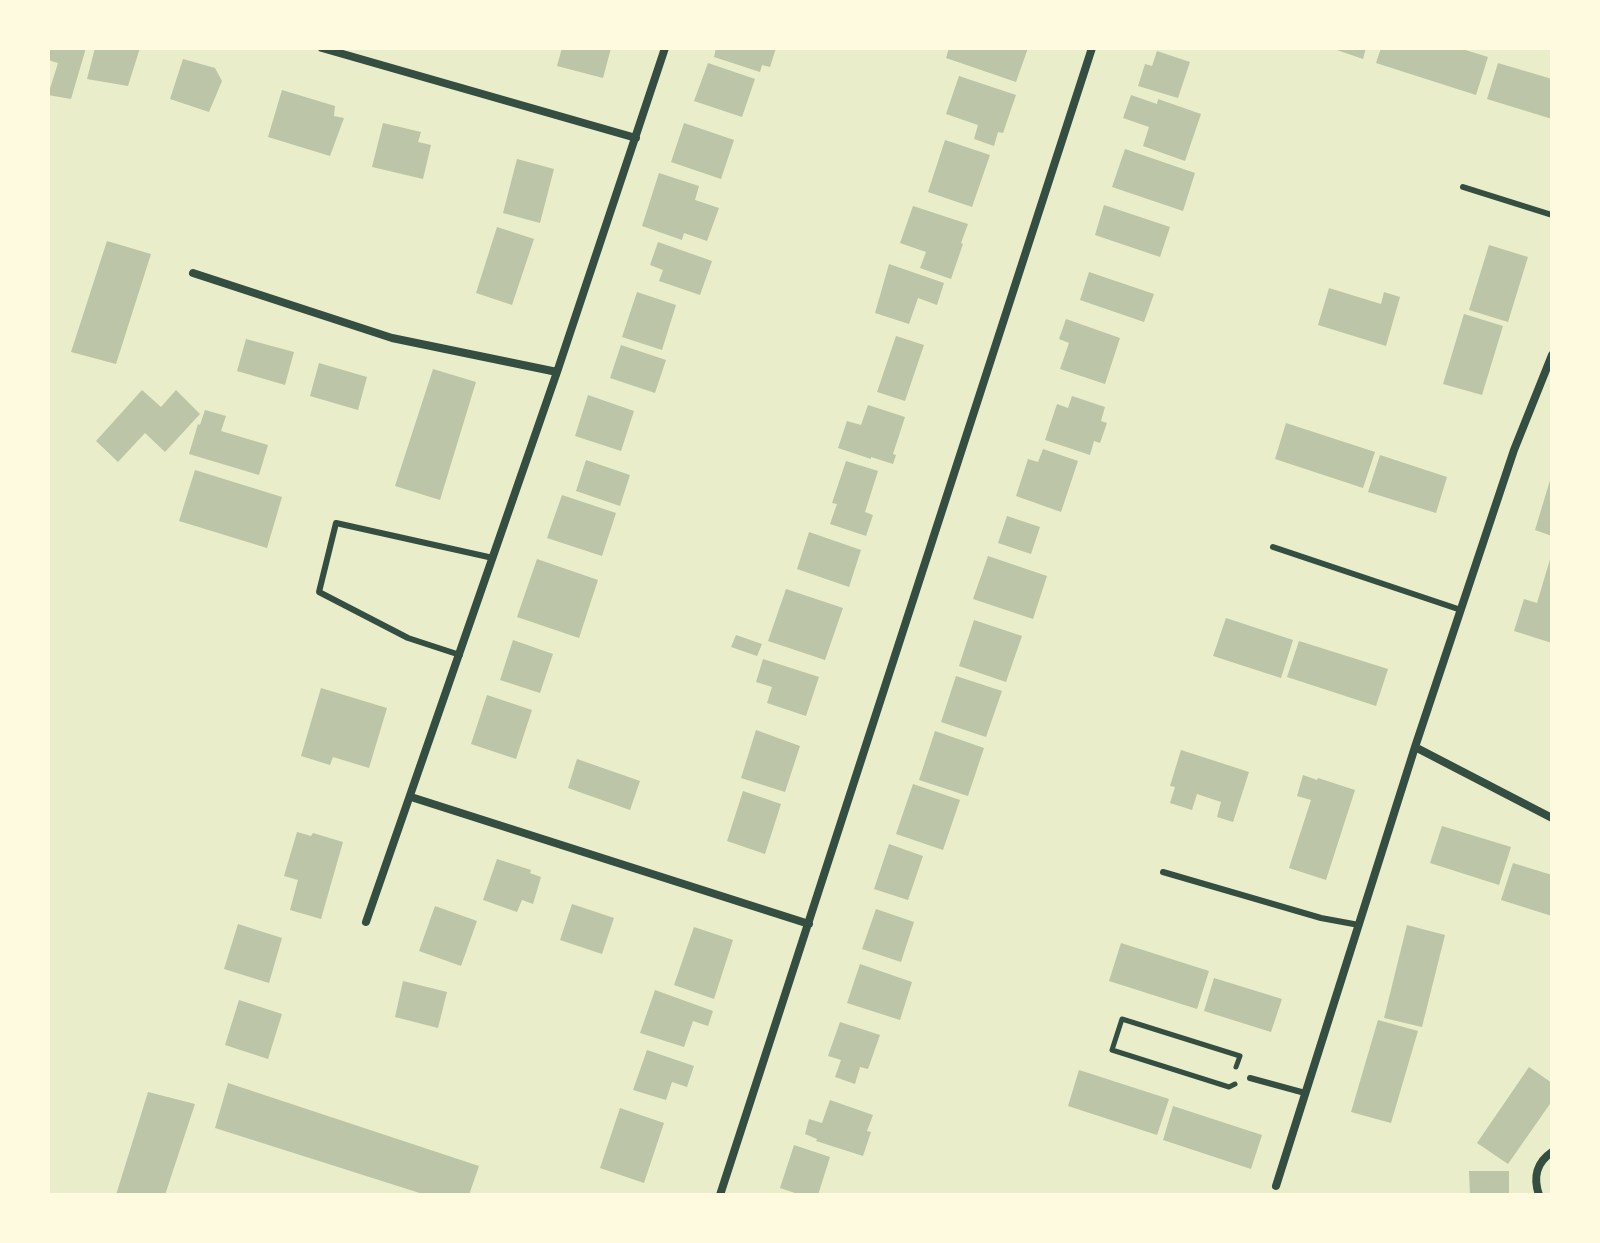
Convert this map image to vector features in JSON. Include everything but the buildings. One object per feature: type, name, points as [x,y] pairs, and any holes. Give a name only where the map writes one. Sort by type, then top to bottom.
[{"type":"street","points":[[322,48],[636,138]]},
{"type":"street","points":[[366,922],[557,372],[665,48]]},
{"type":"street","points":[[720,1195],[1092,48]]},
{"type":"street","points":[[193,273],[392,338],[557,372]]},
{"type":"street","points":[[1276,1186],[1415,747],[1514,450],[1552,355]]},
{"type":"street","points":[[1415,747],[1552,818]]},
{"type":"street","points":[[411,797],[809,924]]},
{"type":"street","points":[[1539,1195],[1536,1169],[1552,1152]]},
{"type":"lane","points":[[1463,187],[1552,215]]},
{"type":"lane","points":[[460,655],[408,638],[319,592],[336,523],[493,558]]},
{"type":"lane","points":[[1273,547],[1461,610]]},
{"type":"lane","points":[[1163,872],[1321,918],[1359,925]]},
{"type":"lane","points":[[1250,1078],[1305,1093]]},
{"type":"path","points":[[1122,1019],[1240,1056],[1229,1087],[1112,1050],[1122,1019]]}]
